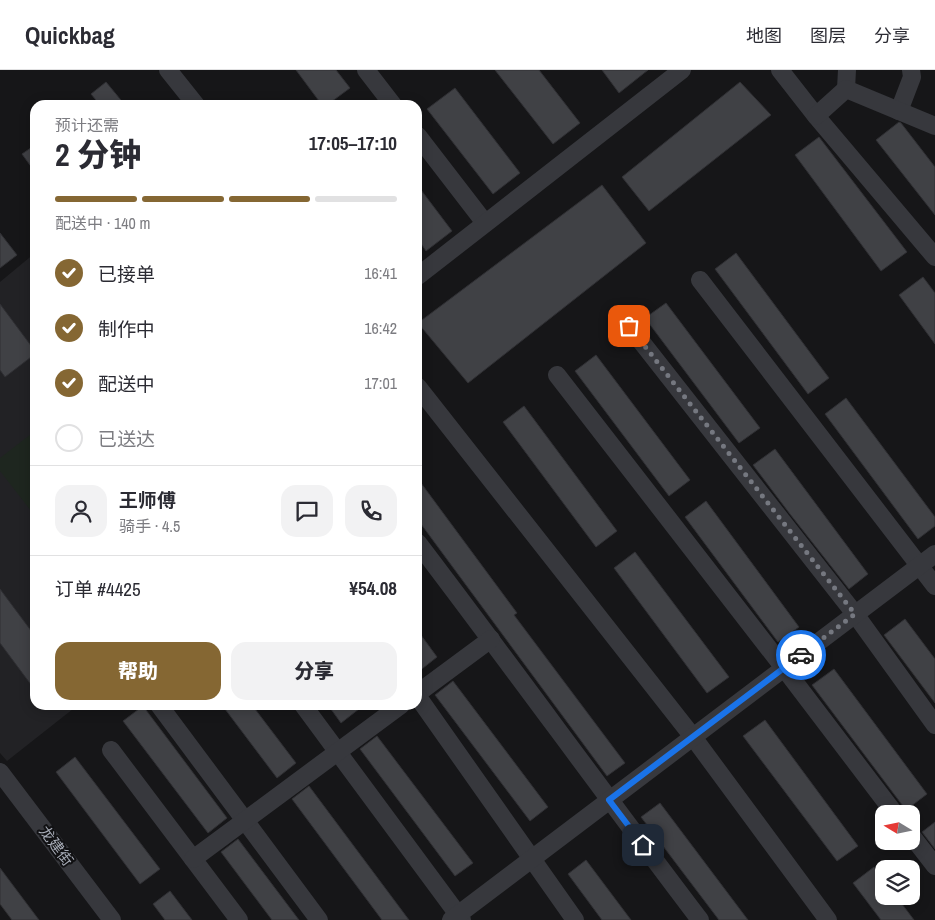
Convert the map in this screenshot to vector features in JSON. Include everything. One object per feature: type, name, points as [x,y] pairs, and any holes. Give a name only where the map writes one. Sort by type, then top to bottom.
[{"type":"street","points":[[168,70],[192,100]]},
{"type":"street","points":[[366,70],[389,100]]},
{"type":"street","points":[[422,273],[682,70]]},
{"type":"street","points":[[780,70],[816,116],[935,257]]},
{"type":"street","points":[[816,116],[846,89],[847,70]]},
{"type":"street","points":[[899,111],[912,76],[911,70]]},
{"type":"street","points":[[846,89],[935,126]]},
{"type":"street","points":[[422,141],[485,224]]},
{"type":"street","points":[[700,280],[935,586]]},
{"type":"street","points":[[629,326],[855,614],[935,726]]},
{"type":"street","points":[[557,374],[888,805]]},
{"type":"street","points":[[422,392],[693,737],[828,920]]},
{"type":"street","points":[[422,548],[700,920]]},
{"type":"street","points":[[307,710],[457,918],[531,859],[935,554]]},
{"type":"street","points":[[422,690],[491,639]]},
{"type":"street","points":[[422,703],[575,920]]},
{"type":"street","points":[[163,710],[319,920]]},
{"type":"street","points":[[193,859],[394,710]]},
{"type":"street","points":[[111,750],[238,920]]},
{"type":"street","name":"龙建街","points":[[0,772],[112,920]]},
{"type":"street","points":[[920,847],[935,866]]},
{"type":"shaded area","points":[[30,257],[30,710],[72,710],[7,761],[0,753],[0,282]]},
{"type":"shaded area","points":[[30,435],[30,510],[0,471],[0,458]]},
{"type":"building","points":[[296,70],[336,70],[350,88],[334,100],[318,100]]},
{"type":"building","points":[[495,70],[539,70],[580,123],[553,144]]},
{"type":"building","points":[[602,70],[648,70],[619,93]]},
{"type":"building","points":[[106,82],[121,100],[96,100],[91,94]]},
{"type":"building","points":[[740,82],[771,115],[649,211],[622,177]]},
{"type":"building","points":[[455,88],[520,173],[493,194],[427,109]]},
{"type":"building","points":[[899,122],[935,167],[935,215],[876,140]]},
{"type":"building","points":[[819,137],[907,252],[881,271],[795,155]]},
{"type":"building","points":[[30,148],[30,165],[22,154]]},
{"type":"building","points":[[602,185],[646,243],[468,383],[422,328],[422,320]]},
{"type":"building","points":[[422,191],[452,231],[426,251],[422,245]]},
{"type":"building","points":[[0,233],[17,255],[0,268]]},
{"type":"building","points":[[736,253],[829,378],[808,394],[715,269]]},
{"type":"building","points":[[923,277],[935,293],[935,344],[899,295]]},
{"type":"building","points":[[666,303],[760,428],[739,443],[645,318]]},
{"type":"building","points":[[0,304],[30,344],[30,358],[5,377],[0,370]]},
{"type":"building","points":[[596,355],[690,480],[669,496],[575,371]]},
{"type":"building","points":[[846,398],[935,517],[935,526],[918,539],[825,414]]},
{"type":"building","points":[[524,406],[617,531],[596,547],[503,422]]},
{"type":"building","points":[[775,449],[868,574],[849,589],[753,465]]},
{"type":"building","points":[[422,484],[517,613],[514,615],[625,763],[607,776],[422,525]]},
{"type":"building","points":[[706,501],[799,627],[778,642],[685,517]]},
{"type":"building","points":[[635,552],[729,677],[707,693],[614,568]]},
{"type":"building","points":[[0,589],[30,629],[30,683],[0,643]]},
{"type":"building","points":[[905,619],[935,659],[935,703],[884,635]]},
{"type":"building","points":[[422,636],[437,657],[422,669]]},
{"type":"building","points":[[834,669],[927,794],[913,805],[902,805],[812,685]]},
{"type":"building","points":[[453,681],[548,807],[530,821],[435,695]]},
{"type":"building","points":[[138,710],[146,710],[227,818],[208,833],[123,721]]},
{"type":"building","points":[[226,710],[256,710],[296,763],[277,778]]},
{"type":"building","points":[[332,710],[358,710],[341,723]]},
{"type":"building","points":[[765,720],[858,846],[837,861],[743,736]]},
{"type":"building","points":[[377,736],[473,863],[455,876],[360,749]]},
{"type":"building","points":[[75,757],[160,869],[140,884],[56,772]]},
{"type":"building","points":[[309,786],[409,920],[382,920],[292,799]]},
{"type":"building","points":[[660,803],[748,920],[719,920],[641,817]]},
{"type":"building","points":[[935,822],[935,849],[922,832]]},
{"type":"building","points":[[238,839],[299,920],[272,920],[221,852]]},
{"type":"building","points":[[586,860],[631,920],[602,920],[568,874]]},
{"type":"building","points":[[874,867],[875,905],[903,905],[914,920],[881,920],[853,883]]},
{"type":"building","points":[[0,868],[39,920],[12,920],[0,904]]},
{"type":"building","points":[[170,891],[192,920],[165,920],[153,904]]},
{"type":"way so far","points":[[629,326],[855,614],[801,655]]},
{"type":"route","points":[[643,845],[609,800],[801,655]]}]
